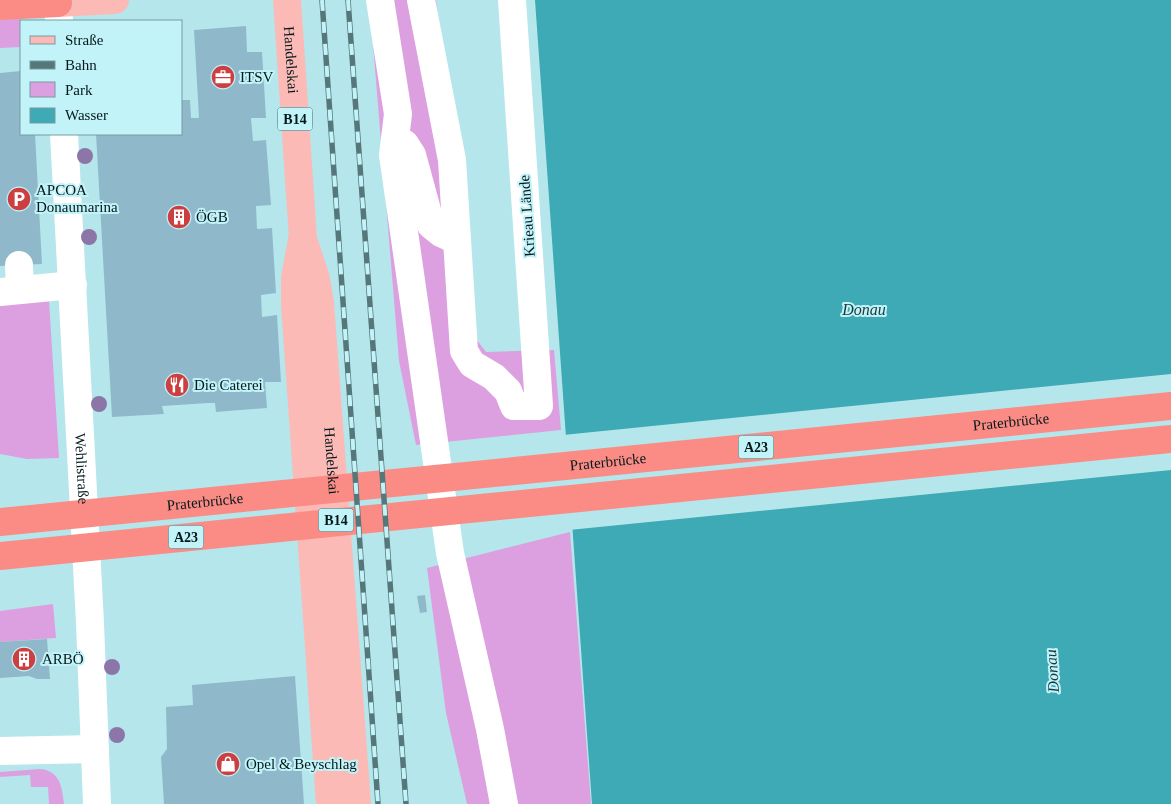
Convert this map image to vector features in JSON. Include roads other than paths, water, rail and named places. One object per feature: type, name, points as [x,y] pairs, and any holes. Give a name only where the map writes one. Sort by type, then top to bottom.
[{"type":"highway","points":[[0,6],[58,8]]},
{"type":"highway","name":"Praterbrücke","points":[[45,518],[1171,406]]},
{"type":"highway","name":"A23","points":[[0,556],[1171,439]]},
{"type":"highway","points":[[0,506],[45,518]]},
{"type":"highway","name":"A23","points":[[0,522],[45,518]]},
{"type":"highway","points":[[0,568],[48,551]]},
{"type":"main road","points":[[58,8],[115,0]]},
{"type":"main road","name":"Handelskai","points":[[288,0],[303,239],[316,279],[320,303],[357,804]]},
{"type":"main road","name":"Handelskai","points":[[303,239],[295,278],[295,305],[330,804]]},
{"type":"street","points":[[380,0],[398,114],[393,155],[450,553],[490,729],[504,804]]},
{"type":"street","points":[[396,142],[404,144],[412,155],[431,225],[441,233],[456,240],[452,160],[421,0]]},
{"type":"street","name":"Krieau Lände","points":[[456,240],[464,351],[472,364],[494,377],[508,391],[514,406],[539,406],[512,0]]},
{"type":"street","name":"Wehlistraße","points":[[64,135],[90,613],[97,804]]},
{"type":"street","points":[[13,282],[73,286]]},
{"type":"street","points":[[490,729],[510,771],[521,804]]},
{"type":"street","points":[[0,750],[95,748]]},
{"type":"water","name":"Donau","points":[[535,0],[1171,0],[1171,804],[592,804]]},
{"type":"railway","points":[[322,0],[378,804]]},
{"type":"railway","points":[[348,0],[406,804]]},
{"type":"place","name":"ITSV","points":[[223,77]]},
{"type":"place","name":"APCOA Donaumarina","points":[[19,199]]},
{"type":"place","name":"ÖGB","points":[[179,217]]},
{"type":"place","name":"Die Caterei","points":[[177,385]]},
{"type":"place","name":"ARBÖ","points":[[24,659]]},
{"type":"place","name":"Opel & Beyschlag","points":[[228,764]]}]
